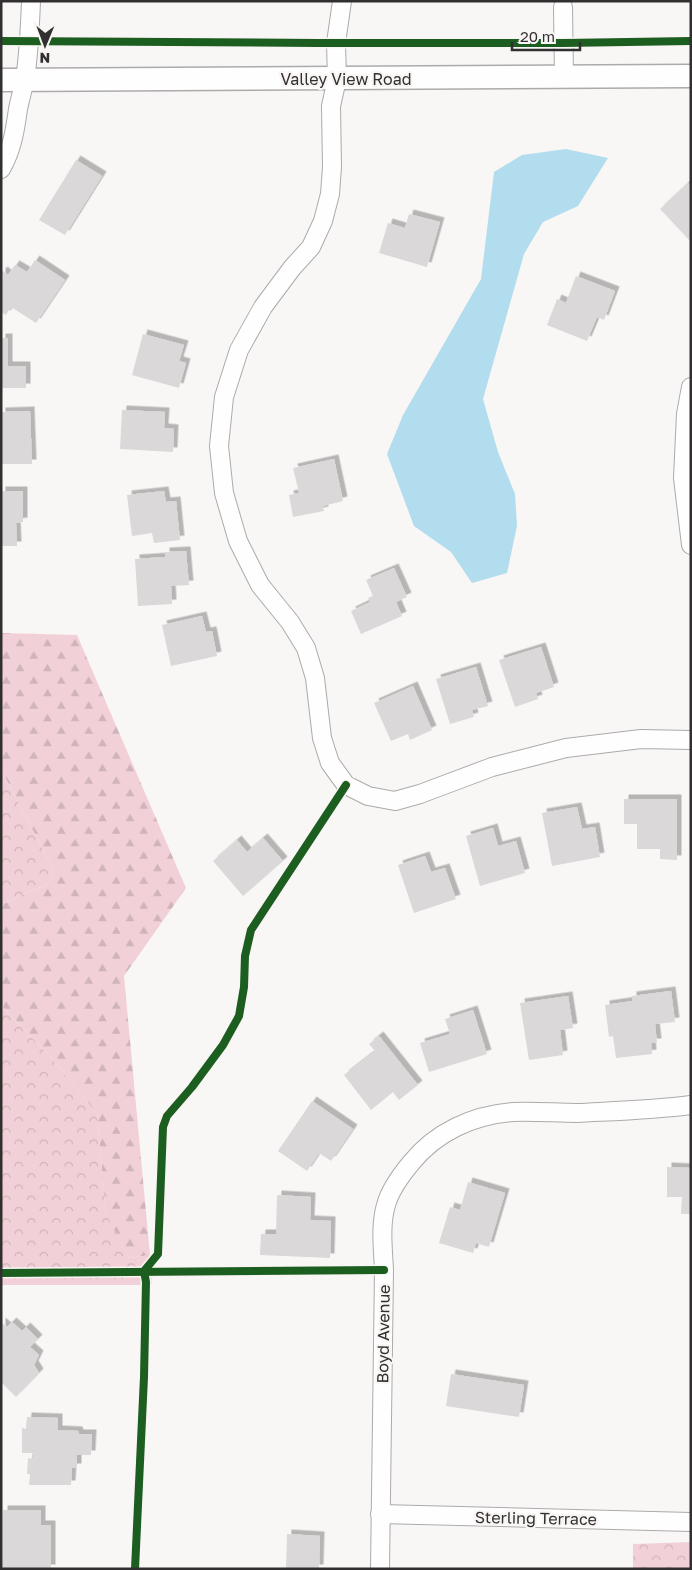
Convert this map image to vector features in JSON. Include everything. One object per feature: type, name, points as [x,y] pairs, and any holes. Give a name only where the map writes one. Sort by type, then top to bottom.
[{"type":"street","points":[[1,169],[15,135],[18,109],[25,81],[30,42],[31,1]]},
{"type":"street","points":[[342,1],[336,43],[337,79],[332,106],[330,194],[323,222],[310,247],[263,307],[239,350],[224,397],[219,446],[224,493],[238,541],[260,585],[290,622],[306,648],[315,678],[322,738],[330,763],[346,785],[368,796],[395,801],[420,794],[492,767],[566,748],[641,739],[691,740]]},
{"type":"street","points":[[563,7],[564,77]]},
{"type":"street","name":"Valley View Road","points":[[1,80],[691,76]]},
{"type":"street","points":[[691,387],[686,414],[683,478],[691,545]]},
{"type":"street","name":"Boyd Avenue","points":[[380,1569],[384,1270],[382,1238],[386,1205],[401,1175],[422,1150],[448,1130],[480,1117],[512,1112],[563,1113],[645,1110],[691,1105]]},
{"type":"street","name":"Sterling Terrace","points":[[380,1514],[691,1522]]},
{"type":"green space","points":[[1,633],[77,635],[186,888],[124,976],[150,1255],[129,1258],[106,1215],[97,1114],[53,1060],[1,1005],[1,905],[47,884],[53,876],[52,867],[5,777],[1,774]]},
{"type":"green space","points":[[1,774],[5,777],[52,867],[53,876],[47,884],[1,905]]},
{"type":"green space","points":[[1,1005],[53,1060],[97,1114],[106,1214],[129,1258],[150,1255],[152,1285],[1,1285]]},
{"type":"green space","points":[[691,1542],[691,1569],[633,1569],[633,1544]]},
{"type":"water","points":[[566,149],[608,158],[578,206],[543,222],[524,254],[483,399],[498,452],[515,494],[517,526],[507,573],[472,583],[451,552],[414,526],[387,454],[403,415],[481,279],[494,172],[522,155]]},
{"type":"building","points":[[76,160],[102,176],[65,235],[39,220]]},
{"type":"building","points":[[688,183],[691,186],[691,242],[660,209]]},
{"type":"building","points":[[409,214],[440,222],[427,267],[379,253],[388,223],[405,228]]},
{"type":"building","points":[[35,260],[65,280],[36,323],[11,307],[6,315],[1,312],[1,273],[3,271],[8,275],[15,265],[27,272]]},
{"type":"building","points":[[576,276],[615,291],[604,320],[597,317],[587,341],[547,325],[557,299],[566,303]]},
{"type":"building","points":[[143,334],[184,345],[179,361],[186,363],[179,388],[132,375]]},
{"type":"building","points":[[1,338],[8,338],[8,366],[26,366],[26,388],[1,388]]},
{"type":"building","points":[[122,410],[165,412],[164,428],[174,429],[173,452],[120,449]]},
{"type":"building","points":[[30,411],[32,464],[1,464],[1,412]]},
{"type":"building","points":[[334,459],[343,501],[323,506],[324,511],[293,517],[289,495],[299,493],[293,468]]},
{"type":"building","points":[[1,491],[23,491],[23,522],[16,523],[17,546],[1,546]]},
{"type":"building","points":[[164,491],[166,502],[176,501],[180,540],[154,543],[152,533],[132,536],[127,495]]},
{"type":"building","points":[[186,551],[189,585],[171,586],[172,604],[138,606],[135,559],[165,557],[165,552]]},
{"type":"building","points":[[394,568],[407,597],[396,602],[402,616],[361,634],[351,611],[370,602],[368,598],[373,596],[366,580]]},
{"type":"building","points":[[202,616],[206,632],[212,631],[217,656],[171,666],[162,625]]},
{"type":"building","points":[[541,647],[554,687],[536,693],[538,699],[515,707],[499,660]]},
{"type":"building","points":[[476,667],[488,706],[472,710],[474,717],[450,724],[436,679]]},
{"type":"building","points":[[413,686],[432,730],[410,740],[408,734],[391,741],[374,703]]},
{"type":"building","points":[[624,799],[677,799],[677,860],[660,859],[660,849],[637,849],[637,824],[624,824]]},
{"type":"building","points":[[577,807],[582,829],[595,827],[600,857],[552,866],[542,813]]},
{"type":"building","points":[[493,828],[498,846],[516,841],[525,873],[480,886],[466,836]]},
{"type":"building","points":[[263,838],[283,861],[243,896],[213,861],[237,840],[247,852]]},
{"type":"building","points":[[425,856],[431,872],[445,868],[456,899],[414,913],[398,865]]},
{"type":"building","points":[[671,991],[675,1022],[655,1024],[657,1043],[651,1043],[652,1054],[616,1058],[613,1036],[609,1037],[605,1005],[632,1001],[632,996]]},
{"type":"building","points":[[568,996],[573,1028],[560,1030],[563,1055],[529,1060],[520,1003]]},
{"type":"building","points":[[473,1010],[487,1054],[429,1072],[420,1043],[450,1034],[445,1019]]},
{"type":"building","points":[[379,1036],[418,1085],[399,1100],[393,1092],[371,1110],[344,1075],[375,1051],[369,1044]]},
{"type":"building","points":[[312,1101],[353,1129],[331,1161],[319,1153],[307,1171],[278,1151]]},
{"type":"building","points":[[667,1167],[691,1168],[691,1214],[681,1214],[682,1197],[667,1197]]},
{"type":"building","points":[[468,1182],[505,1193],[489,1247],[476,1243],[473,1253],[439,1243],[450,1207],[460,1210]]},
{"type":"building","points":[[277,1195],[311,1197],[310,1220],[331,1221],[330,1258],[260,1255],[261,1234],[276,1234]]},
{"type":"building","points":[[1,1322],[7,1327],[12,1322],[22,1331],[26,1327],[38,1339],[30,1347],[39,1355],[34,1365],[39,1373],[16,1397],[1,1382]]},
{"type":"building","points":[[451,1374],[524,1385],[519,1417],[446,1406]]},
{"type":"building","points":[[27,1417],[58,1418],[58,1430],[78,1431],[79,1434],[92,1434],[91,1455],[77,1455],[77,1468],[72,1468],[71,1485],[29,1485],[30,1474],[27,1474],[28,1458],[33,1459],[33,1453],[22,1453],[22,1428],[26,1429]]},
{"type":"building","points":[[3,1510],[41,1510],[41,1525],[51,1525],[51,1569],[3,1569]]},
{"type":"building","points":[[287,1534],[320,1536],[319,1569],[286,1569]]},
{"type":"cycle path","points":[[1,41],[318,43],[691,41]]},
{"type":"cycle path","points":[[135,1569],[144,1377],[146,1282],[144,1271],[158,1254],[163,1127],[167,1116],[192,1087],[223,1045],[239,1016],[244,987],[245,956],[251,930],[346,785]]},
{"type":"cycle path","points":[[1,1273],[384,1270]]}]
